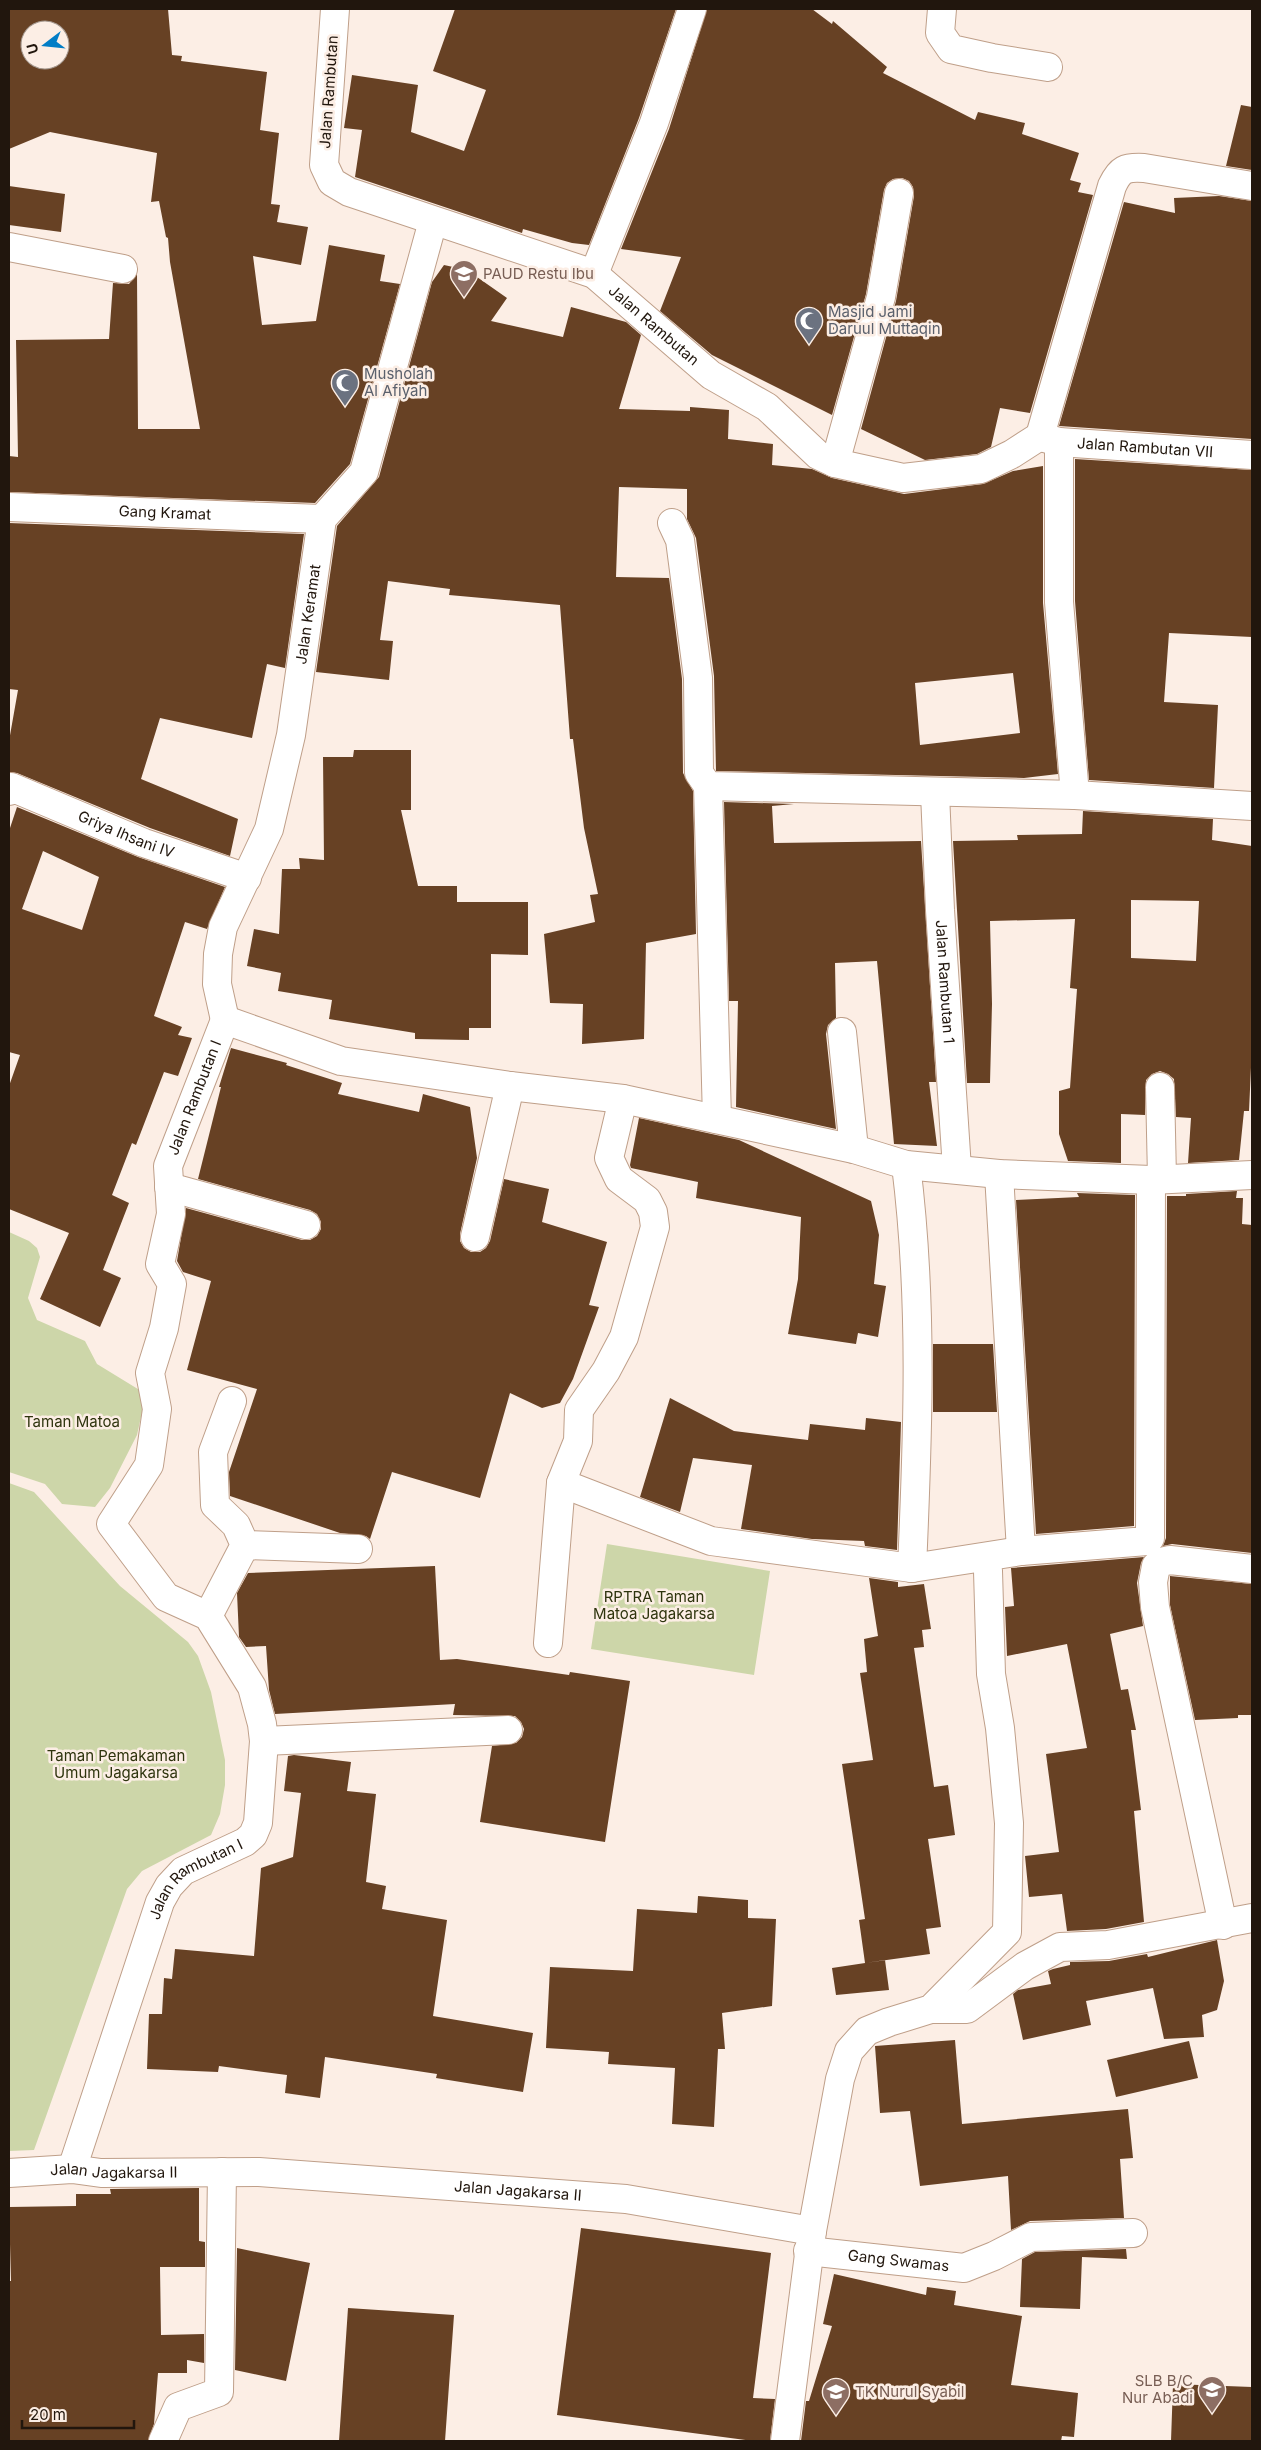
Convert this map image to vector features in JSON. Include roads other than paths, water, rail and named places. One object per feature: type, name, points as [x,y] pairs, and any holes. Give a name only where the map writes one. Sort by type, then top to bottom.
[{"type":"street","name":"Jalan Rambutan","points":[[335,9],[324,165],[332,182],[349,192],[594,274],[711,375],[767,407],[818,455],[835,463],[903,478],[981,469],[1049,439]]},
{"type":"street","points":[[594,274],[654,123],[692,9]]},
{"type":"street","points":[[942,9],[940,33],[951,49],[982,57],[1048,67]]},
{"type":"street","points":[[1075,795],[1059,602],[1049,439],[1112,186],[1117,175],[1128,167],[1252,186]]},
{"type":"street","points":[[835,463],[881,298],[899,193]]},
{"type":"street","points":[[322,519],[364,472],[433,221]]},
{"type":"street","points":[[9,247],[123,269]]},
{"type":"street","name":"Jalan Rambutan VII","points":[[1049,439],[1252,455]]},
{"type":"street","name":"Gang Kramat","points":[[9,507],[322,519]]},
{"type":"street","name":"Jalan Keramat","points":[[225,1020],[217,984],[218,954],[223,927],[269,829],[291,735],[322,519]]},
{"type":"street","points":[[672,523],[680,540],[698,678],[699,773],[708,786],[717,1119]]},
{"type":"street","points":[[708,786],[1075,795],[1252,806]]},
{"type":"street","name":"Griya Ihsani IV","points":[[9,791],[11,787],[144,843],[247,878]]},
{"type":"street","name":"Jalan Rambutan 1","points":[[935,793],[940,910],[957,1169]]},
{"type":"street","points":[[225,1020],[341,1061],[510,1086],[623,1099],[854,1149],[906,1165],[999,1174],[1156,1179],[1252,1175]]},
{"type":"street","name":"Jalan Rambutan I","points":[[72,2169],[160,1902],[169,1886],[183,1871],[245,1842],[253,1835],[258,1823],[264,1741],[262,1724],[252,1687],[208,1616],[166,1597],[111,1524],[149,1465],[157,1409],[150,1373],[164,1328],[172,1284],[160,1264],[171,1214],[168,1166],[225,1020]]},
{"type":"street","points":[[842,1032],[854,1149]]},
{"type":"street","points":[[475,1237],[510,1086]]},
{"type":"street","points":[[561,1482],[711,1540],[912,1568],[1022,1551],[1142,1543],[1150,1538],[1156,1179],[1160,1087]]},
{"type":"street","points":[[548,1643],[561,1482],[578,1441],[579,1410],[606,1371],[624,1337],[655,1226],[653,1212],[647,1200],[619,1179],[609,1158],[623,1099]]},
{"type":"street","points":[[906,1165],[911,1202],[920,1371],[912,1568]]},
{"type":"street","points":[[999,1174],[1022,1551]]},
{"type":"street","points":[[169,1186],[306,1225]]},
{"type":"street","points":[[232,1401],[213,1452],[215,1505],[236,1525],[245,1545]]},
{"type":"street","points":[[208,1616],[245,1545]]},
{"type":"street","points":[[245,1545],[358,1549]]},
{"type":"street","points":[[1222,1925],[1156,1607],[1153,1582],[1156,1566],[1170,1560],[1252,1569]]},
{"type":"street","points":[[931,2009],[1007,1932],[1009,1824],[1000,1728],[991,1674],[988,1571]]},
{"type":"street","points":[[264,1741],[508,1730]]},
{"type":"street","points":[[785,2441],[810,2241],[840,2079],[849,2051],[867,2031],[889,2022],[931,2009],[967,2009],[1025,1966],[1060,1947],[1108,1945],[1252,1918]]},
{"type":"street","name":"Jalan Jagakarsa II","points":[[9,2173],[72,2169],[101,2173],[269,2172],[626,2199],[810,2241]]},
{"type":"street","points":[[163,2441],[178,2407],[219,2392],[222,2172]]},
{"type":"street","name":"Gang Swamas","points":[[810,2241],[964,2268],[994,2256],[1031,2237],[1133,2233]]},
{"type":"place","name":"PAUD Restu Ibu","points":[[464,298]]},
{"type":"place","name":"Masjid Jami Daruul Muttaqin","points":[[809,345]]},
{"type":"place","name":"Musholah Al Afiyah","points":[[345,407]]},
{"type":"place","name":"SLB B/C Nur Abadi","points":[[1212,2414]]},
{"type":"place","name":"TK Nurul Syabil","points":[[836,2416]]},
{"type":"park label","name":"Taman Matoa","points":[[72,1422]]},
{"type":"park label","name":"RPTRA Taman Matoa Jagakarsa","points":[[654,1606]]},
{"type":"park label","name":"Taman Pemakaman Umum Jagakarsa","points":[[116,1764]]}]
